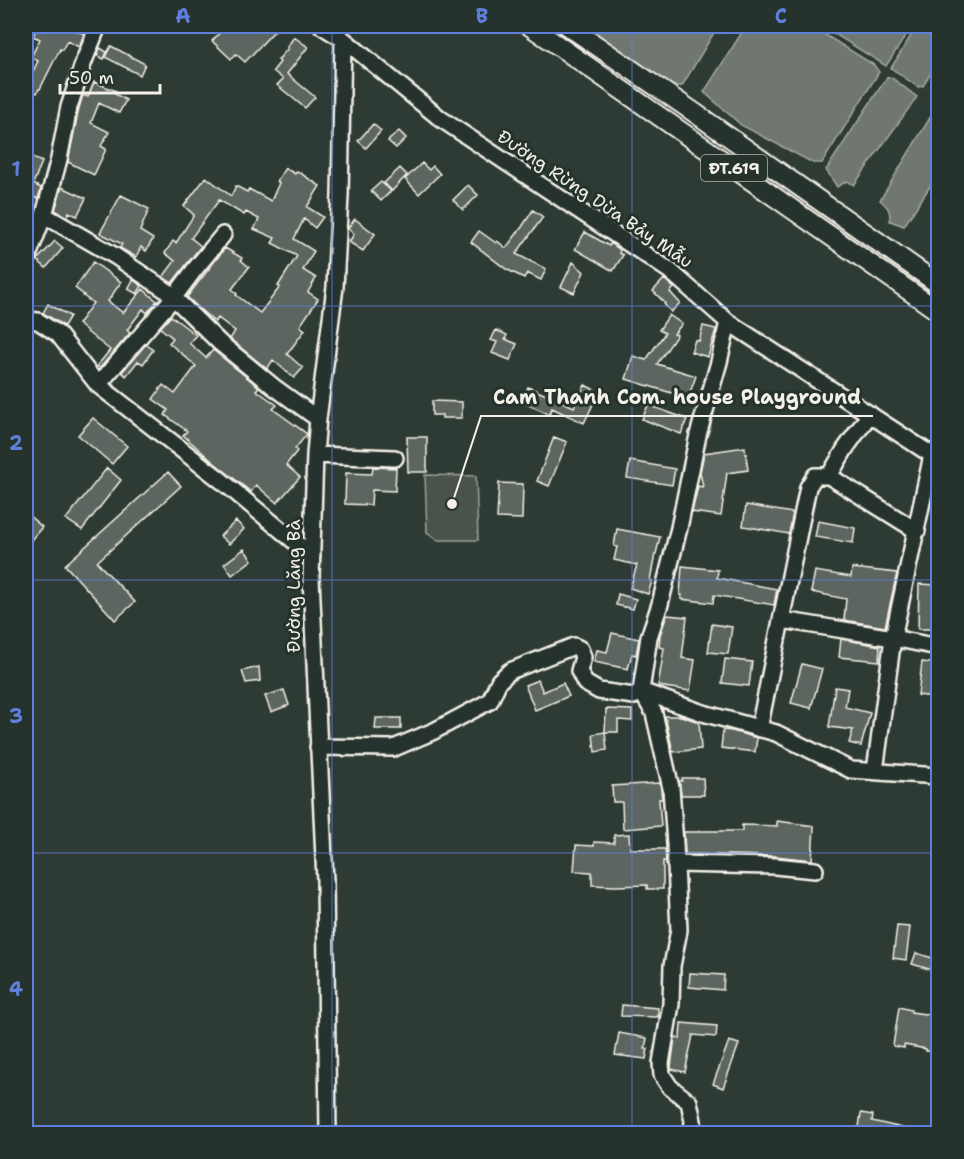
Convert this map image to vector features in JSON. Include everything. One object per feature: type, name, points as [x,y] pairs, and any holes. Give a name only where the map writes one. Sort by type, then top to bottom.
[{"type":"main road","name":"ĐT.619","points":[[530,26],[937,308]]},
{"type":"main road","name":"ĐT.619","points":[[568,26],[939,284]]},
{"type":"street","points":[[26,261],[44,215],[59,159],[69,107],[98,26]]},
{"type":"street","name":"Đường Rừng Dừa Bảy Mẫu","points":[[322,26],[343,39],[441,119],[670,271],[728,322],[935,457]]},
{"type":"street","name":"Đường Lăng Bà","points":[[328,1134],[325,880],[311,578],[315,455],[336,276],[343,39]]},
{"type":"street","points":[[44,215],[115,256],[167,291],[220,343],[318,419]]},
{"type":"street","points":[[98,385],[174,297],[223,235]]},
{"type":"street","points":[[26,320],[38,321],[58,334],[98,385],[222,481],[312,556]]},
{"type":"street","points":[[692,1134],[693,1121],[689,1102],[670,1087],[663,1075],[661,1063],[671,1004],[672,966],[679,930],[671,788],[654,713],[641,691],[650,637],[679,528],[698,435],[728,322]]},
{"type":"street","points":[[829,476],[870,414]]},
{"type":"street","points":[[315,455],[395,458]]},
{"type":"street","points":[[875,771],[893,638],[935,457]]},
{"type":"street","points":[[759,729],[808,487],[815,476],[829,476],[917,531]]},
{"type":"street","points":[[782,620],[939,647]]},
{"type":"street","points":[[318,747],[394,748],[490,700],[499,681],[510,671],[574,646],[580,649],[583,657],[579,671],[585,683],[599,691],[634,696],[641,691]]},
{"type":"street","points":[[641,691],[703,713],[776,734],[851,770],[939,776]]},
{"type":"street","points":[[675,864],[775,866],[815,870]]},
{"type":"shaded area","points":[[583,26],[718,26],[682,86],[672,86]]},
{"type":"shaded area","points":[[746,26],[811,26],[874,65],[879,72],[822,163],[813,163],[741,125],[704,92]]},
{"type":"shaded area","points":[[822,26],[912,26],[886,66]]},
{"type":"shaded area","points":[[917,26],[938,26],[938,61],[923,86],[918,87],[891,68]]},
{"type":"shaded area","points":[[887,77],[892,78],[917,97],[854,185],[847,181],[837,187],[826,170]]},
{"type":"shaded area","points":[[937,110],[938,174],[904,226],[890,221],[888,209],[880,200],[934,111]]},
{"type":"shaded area","points":[[425,475],[476,476],[478,540],[438,540],[427,532]]},
{"type":"building","points":[[38,26],[67,26],[84,34],[79,47],[67,41],[62,50],[60,49],[37,93],[26,86],[38,61],[31,57],[40,39],[33,36]]},
{"type":"building","points":[[226,26],[279,26],[245,62],[236,54],[231,59],[212,41]]},
{"type":"building","points":[[294,37],[308,47],[287,74],[315,97],[305,108],[277,85],[283,79],[273,71]]},
{"type":"building","points":[[111,46],[145,64],[140,75],[105,57]]},
{"type":"building","points":[[100,48],[107,52],[104,59],[97,56]]},
{"type":"building","points":[[94,82],[116,91],[115,94],[126,100],[119,113],[99,103],[91,123],[109,132],[101,146],[106,149],[94,175],[68,162],[83,95],[88,97]]},
{"type":"building","points":[[373,124],[381,131],[366,148],[358,141]]},
{"type":"building","points":[[399,131],[406,138],[396,148],[388,141]]},
{"type":"building","points":[[26,155],[42,162],[33,184],[41,188],[38,199],[28,194],[26,200]]},
{"type":"building","points":[[422,163],[429,170],[433,166],[440,174],[419,194],[405,179]]},
{"type":"building","points":[[285,168],[295,174],[297,171],[320,186],[307,207],[323,217],[315,228],[304,219],[294,239],[314,251],[303,270],[316,278],[308,292],[318,299],[300,326],[305,330],[287,354],[303,368],[294,378],[273,360],[267,369],[230,339],[235,331],[218,318],[215,322],[187,297],[225,248],[242,258],[241,260],[249,267],[232,289],[236,295],[260,313],[280,287],[278,286],[297,256],[272,243],[275,238],[254,229],[259,219],[246,212],[244,215],[219,200],[191,238],[201,246],[172,283],[163,277],[175,261],[165,253],[173,241],[176,243],[194,215],[184,206],[206,177],[231,196],[236,186],[247,192],[249,189],[271,201],[279,183],[277,181]]},
{"type":"building","points":[[400,168],[407,175],[392,191],[384,183]]},
{"type":"building","points":[[381,182],[391,191],[381,201],[371,191]]},
{"type":"building","points":[[468,185],[478,195],[463,210],[453,200]]},
{"type":"building","points":[[62,187],[86,198],[77,216],[69,212],[67,217],[55,210]]},
{"type":"building","points":[[121,195],[149,209],[140,231],[153,239],[146,251],[141,247],[136,257],[120,248],[122,244],[100,233]]},
{"type":"building","points":[[533,210],[543,217],[516,254],[546,269],[541,280],[527,273],[524,278],[506,269],[471,242],[479,231],[506,248]]},
{"type":"building","points":[[355,219],[375,234],[363,251],[349,242],[354,234],[348,228]]},
{"type":"building","points":[[585,232],[609,246],[611,243],[620,250],[619,253],[623,255],[613,271],[575,249]]},
{"type":"building","points":[[55,241],[63,248],[46,268],[37,260]]},
{"type":"building","points":[[93,262],[121,282],[108,301],[123,313],[143,289],[157,301],[147,313],[143,309],[127,330],[130,333],[100,368],[97,366],[110,350],[78,324],[93,303],[75,288]]},
{"type":"building","points":[[573,262],[584,272],[574,293],[561,287]]},
{"type":"building","points":[[664,279],[674,288],[670,292],[680,303],[671,312],[653,291]]},
{"type":"building","points":[[133,280],[142,286],[137,294],[128,289]]},
{"type":"building","points":[[48,304],[70,316],[64,326],[43,313]]},
{"type":"building","points":[[669,315],[682,324],[657,364],[696,376],[688,398],[626,379],[633,356],[646,360],[665,333],[659,330]]},
{"type":"building","points":[[171,316],[196,335],[189,343],[206,358],[213,350],[259,387],[256,390],[277,405],[273,409],[307,434],[286,465],[300,477],[277,503],[256,485],[251,492],[212,461],[183,435],[187,431],[165,415],[168,410],[153,399],[163,385],[175,394],[196,366],[169,343],[173,338],[160,328]]},
{"type":"building","points":[[703,326],[716,329],[708,357],[691,352],[695,340],[699,341]]},
{"type":"building","points":[[496,330],[507,335],[505,339],[517,344],[510,360],[492,353],[497,342],[491,340]]},
{"type":"building","points":[[146,344],[153,350],[143,364],[138,361],[126,376],[122,372]]},
{"type":"building","points":[[585,385],[599,392],[584,423],[552,408],[549,414],[522,402],[528,387],[574,407]]},
{"type":"building","points":[[432,401],[462,402],[462,418],[442,418],[442,415],[432,415]]},
{"type":"building","points":[[648,405],[687,419],[681,434],[642,419]]},
{"type":"building","points":[[93,418],[127,446],[112,464],[78,435]]},
{"type":"building","points":[[407,437],[427,437],[427,472],[408,472]]},
{"type":"building","points":[[554,437],[567,442],[549,486],[537,481]]},
{"type":"building","points":[[745,447],[748,470],[727,473],[721,516],[692,512],[698,486],[703,487],[700,472],[704,453]]},
{"type":"building","points":[[630,461],[675,469],[672,485],[627,478]]},
{"type":"building","points":[[373,467],[396,468],[395,491],[372,490],[371,505],[345,504],[346,473],[372,474]]},
{"type":"building","points":[[107,468],[121,480],[82,530],[66,519]]},
{"type":"building","points":[[168,472],[181,486],[97,562],[135,602],[115,620],[65,565]]},
{"type":"building","points":[[499,483],[523,484],[522,519],[497,518]]},
{"type":"building","points":[[746,505],[793,513],[789,534],[743,526]]},
{"type":"building","points":[[26,513],[42,527],[26,546]]},
{"type":"building","points":[[236,521],[244,529],[229,544],[220,536]]},
{"type":"building","points":[[818,521],[855,528],[853,543],[815,537]]},
{"type":"building","points":[[617,529],[660,537],[648,594],[630,588],[637,565],[614,560]]},
{"type":"building","points":[[244,549],[252,560],[232,575],[224,564]]},
{"type":"building","points":[[682,566],[718,570],[717,578],[777,589],[774,605],[714,595],[713,603],[681,599]]},
{"type":"building","points":[[852,568],[897,573],[885,627],[844,620],[846,599],[811,592],[815,571],[851,577]]},
{"type":"building","points":[[919,584],[939,585],[939,629],[918,629]]},
{"type":"building","points":[[618,594],[636,599],[633,609],[616,605]]},
{"type":"building","points":[[667,615],[687,617],[682,658],[695,660],[690,691],[658,686],[664,648],[659,647],[660,635]]},
{"type":"building","points":[[712,624],[732,627],[728,654],[708,652]]},
{"type":"building","points":[[612,633],[639,639],[636,655],[632,654],[628,669],[594,662],[597,650],[607,652]]},
{"type":"building","points":[[841,639],[880,646],[879,661],[839,657]]},
{"type":"building","points":[[725,659],[752,662],[749,686],[722,683]]},
{"type":"building","points":[[922,662],[939,664],[934,697],[918,695]]},
{"type":"building","points":[[802,664],[822,669],[811,708],[791,703]]},
{"type":"building","points":[[259,667],[260,681],[246,683],[242,671]]},
{"type":"building","points":[[538,680],[543,692],[563,683],[569,696],[535,710],[525,685]]},
{"type":"building","points":[[835,687],[848,689],[845,707],[870,713],[861,746],[849,743],[853,730],[829,727]]},
{"type":"building","points":[[284,690],[289,705],[271,712],[265,696]]},
{"type":"building","points":[[606,709],[632,710],[632,721],[618,720],[618,732],[605,732]]},
{"type":"building","points":[[665,716],[681,716],[699,722],[701,749],[673,752]]},
{"type":"building","points":[[376,718],[401,718],[401,729],[375,729]]},
{"type":"building","points":[[723,730],[757,738],[755,752],[721,748]]},
{"type":"building","points":[[605,732],[607,750],[595,752],[593,734]]},
{"type":"building","points":[[682,778],[703,778],[704,795],[681,795],[679,781],[682,781]]},
{"type":"building","points":[[660,783],[661,826],[623,829],[622,802],[613,802],[612,786]]},
{"type":"building","points":[[777,821],[814,826],[812,860],[775,856],[685,854],[684,832],[742,831],[742,825],[777,826]]},
{"type":"building","points":[[629,834],[630,849],[665,849],[663,889],[647,889],[647,885],[592,885],[592,872],[574,871],[576,845],[594,846],[594,842],[614,843],[614,835]]},
{"type":"building","points":[[897,926],[910,927],[906,960],[893,958]]},
{"type":"building","points":[[916,953],[939,960],[939,972],[912,964]]},
{"type":"building","points":[[690,973],[724,975],[723,990],[689,987]]},
{"type":"building","points":[[622,1005],[658,1008],[658,1017],[621,1016]]},
{"type":"building","points":[[899,1007],[911,1010],[911,1012],[939,1016],[939,1052],[904,1045],[904,1048],[893,1046]]},
{"type":"building","points":[[681,1023],[717,1026],[716,1037],[693,1035],[685,1072],[671,1069],[675,1037],[680,1038]]},
{"type":"building","points":[[619,1033],[647,1038],[646,1059],[615,1055]]},
{"type":"building","points":[[729,1041],[739,1044],[723,1088],[713,1084]]},
{"type":"building","points":[[861,1113],[873,1115],[872,1121],[907,1129],[906,1134],[858,1134]]},
{"type":"place","name":"Cam Thanh Com. house Playground","points":[[452,504]]}]
